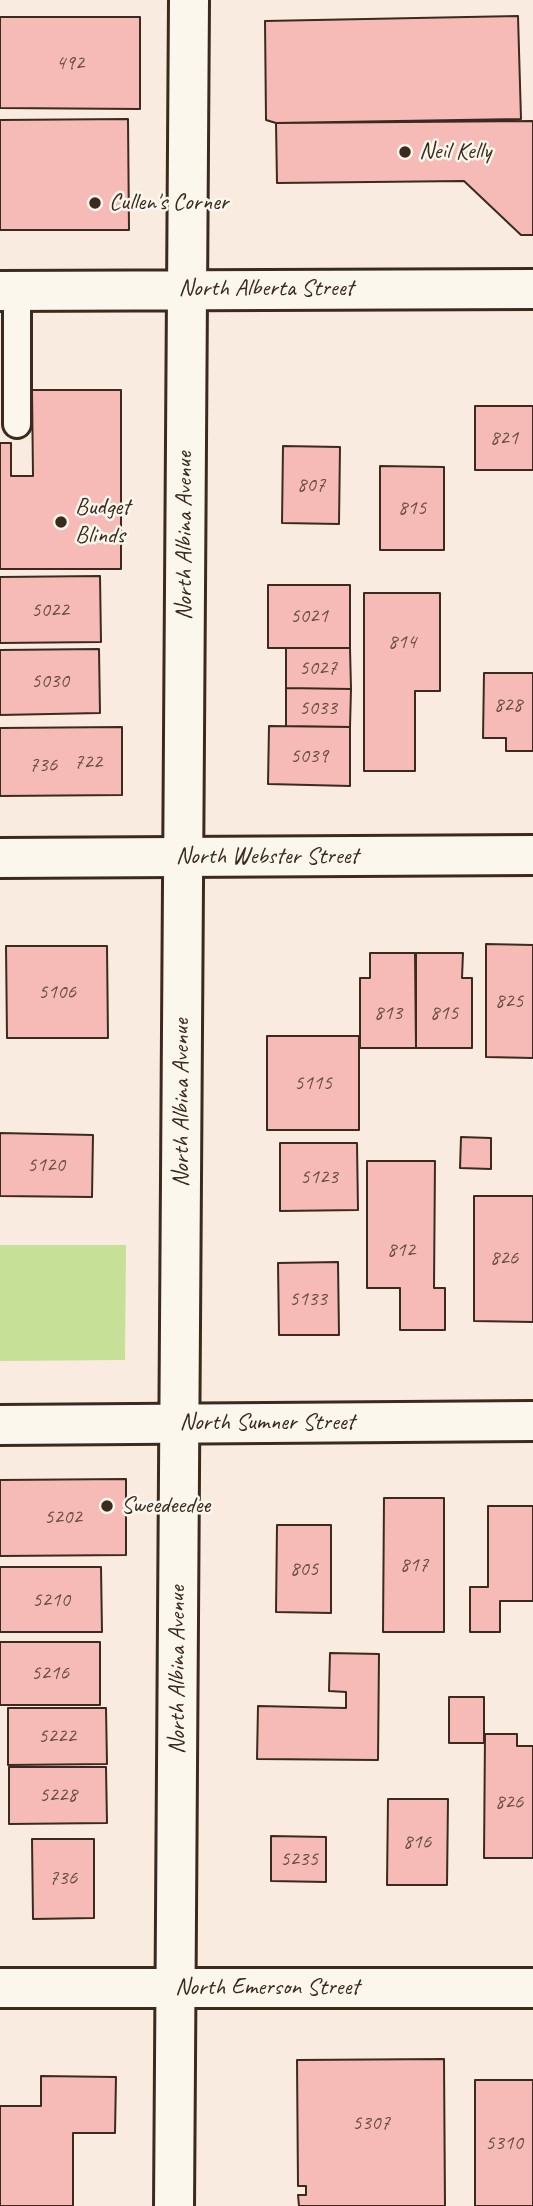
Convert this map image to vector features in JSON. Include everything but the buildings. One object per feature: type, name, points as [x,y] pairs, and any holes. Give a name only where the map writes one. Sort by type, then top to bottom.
[{"type":"street","name":"North Albina Avenue","points":[[174,2206],[189,0]]},
{"type":"street","name":"North Alberta Street","points":[[8,291],[533,289]]},
{"type":"street","name":"North Webster Street","points":[[0,858],[533,855]]},
{"type":"street","name":"North Sumner Street","points":[[0,1425],[533,1421]]},
{"type":"street","name":"North Emerson Street","points":[[0,1988],[533,1988]]},
{"type":"lane","points":[[8,291],[17,424]]},
{"type":"green space","points":[[0,1245],[126,1245],[125,1360],[0,1361]]},
{"type":"place","name":"Neil Kelly","points":[[405,152]]},
{"type":"place","name":"Cullen's Corner","points":[[95,203]]},
{"type":"place","name":"Budget Blinds","points":[[61,522]]},
{"type":"place","name":"Sweedeedee","points":[[107,1506]]}]
